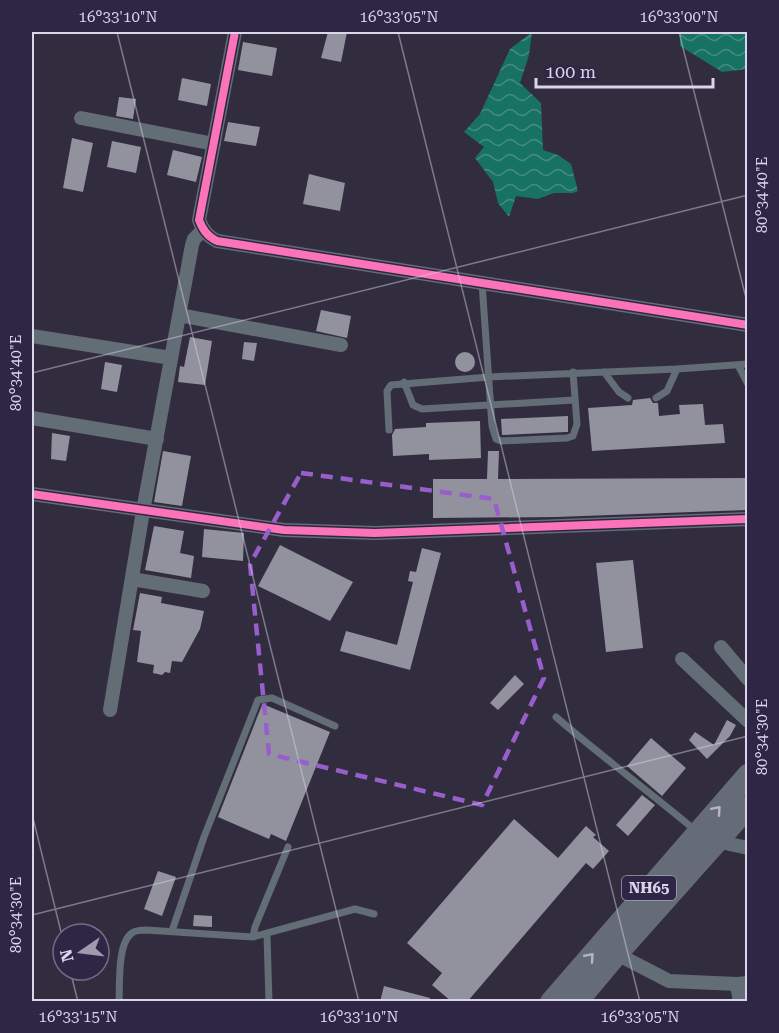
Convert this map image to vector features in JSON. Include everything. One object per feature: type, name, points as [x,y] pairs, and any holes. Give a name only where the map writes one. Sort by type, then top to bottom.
[{"type":"highway","name":"NH65","points":[[578,1002],[707,837],[747,775]]},
{"type":"highway","name":"NH65","points":[[551,1002],[707,837],[747,807]]},
{"type":"street","points":[[235,32],[199,220],[203,230],[211,238],[217,241],[747,325]]},
{"type":"street","points":[[81,117],[214,144]]},
{"type":"street","points":[[110,710],[143,511],[192,245],[203,230]]},
{"type":"street","points":[[179,315],[341,345]]},
{"type":"street","points":[[32,336],[171,358]]},
{"type":"street","points":[[32,418],[156,440]]},
{"type":"street","points":[[32,494],[284,530],[375,533],[747,519]]},
{"type":"street","points":[[132,579],[203,591]]},
{"type":"street","points":[[721,647],[747,679]]},
{"type":"street","points":[[682,659],[747,721]]},
{"type":"street","points":[[707,837],[747,848]]},
{"type":"street","points":[[617,954],[669,981],[742,984],[740,1002]]},
{"type":"lane","points":[[482,283],[492,426],[496,439],[501,441],[567,438],[573,435],[577,424],[573,372]]},
{"type":"lane","points":[[389,430],[387,388],[404,382],[747,364]]},
{"type":"lane","points":[[738,365],[747,384]]},
{"type":"lane","points":[[656,398],[667,391],[677,369]]},
{"type":"lane","points":[[604,372],[619,392],[628,398]]},
{"type":"lane","points":[[404,382],[413,405],[419,409],[575,400]]},
{"type":"lane","points":[[172,931],[204,837],[258,700],[272,698],[335,726]]},
{"type":"lane","points":[[556,717],[612,765],[638,782],[707,837]]},
{"type":"lane","points":[[253,937],[288,847]]},
{"type":"lane","points":[[119,1002],[122,955],[127,939],[136,931],[172,931],[253,937],[355,909],[374,914]]},
{"type":"lane","points":[[267,934],[269,1002]]},
{"type":"highlighted area","points":[[301,473],[494,499],[544,678],[482,805],[269,754],[250,564]]},
{"type":"water","points":[[532,32],[529,55],[520,83],[541,103],[543,150],[558,155],[571,164],[578,191],[554,193],[538,199],[516,196],[509,217],[498,203],[493,182],[475,158],[484,147],[464,132],[480,114],[510,49]]},
{"type":"water","points":[[680,32],[747,32],[747,69],[722,72],[680,46]]},
{"type":"building","points":[[328,32],[347,32],[341,62],[321,58]]},
{"type":"building","points":[[243,42],[277,48],[272,76],[238,70]]},
{"type":"building","points":[[182,78],[211,84],[207,106],[178,100]]},
{"type":"building","points":[[119,97],[136,99],[133,119],[116,116]]},
{"type":"building","points":[[228,122],[260,127],[256,146],[224,141]]},
{"type":"building","points":[[72,138],[93,143],[83,192],[63,188]]},
{"type":"building","points":[[112,141],[141,147],[136,173],[107,167]]},
{"type":"building","points":[[173,150],[202,157],[196,182],[167,175]]},
{"type":"building","points":[[309,174],[345,183],[340,211],[303,204]]},
{"type":"building","points":[[321,310],[351,316],[347,338],[316,331]]},
{"type":"building","points":[[190,337],[212,341],[205,385],[178,382],[180,366],[184,367]]},
{"type":"building","points":[[244,342],[257,343],[254,361],[242,359]]},
{"type":"building","points":[[465,352],[472,355],[475,362],[472,369],[465,372],[458,369],[455,362],[458,355]]},
{"type":"building","points":[[105,362],[122,365],[117,392],[101,389]]},
{"type":"building","points":[[650,398],[653,403],[658,403],[659,416],[680,414],[679,405],[703,404],[705,425],[723,424],[725,443],[592,451],[588,408],[632,405],[633,400]]},
{"type":"building","points":[[568,416],[568,432],[502,435],[501,419]]},
{"type":"building","points":[[480,421],[481,458],[429,460],[429,454],[393,456],[392,435],[395,429],[426,427],[426,423]]},
{"type":"building","points":[[52,433],[70,436],[66,461],[51,459]]},
{"type":"building","points":[[163,451],[191,456],[182,506],[154,502]]},
{"type":"building","points":[[488,451],[499,451],[498,479],[747,478],[747,510],[556,517],[433,518],[433,479],[487,479]]},
{"type":"building","points":[[154,526],[184,531],[180,553],[194,556],[191,578],[145,570]]},
{"type":"building","points":[[204,529],[244,533],[243,561],[202,557]]},
{"type":"building","points":[[280,545],[353,582],[330,621],[258,586]]},
{"type":"building","points":[[422,548],[441,553],[410,670],[340,651],[346,631],[397,645],[413,582],[408,581],[410,571],[416,572]]},
{"type":"building","points":[[633,560],[643,648],[606,652],[596,563]]},
{"type":"building","points":[[140,593],[162,597],[161,603],[204,611],[200,629],[182,662],[172,661],[170,673],[165,672],[162,675],[153,673],[154,665],[137,662],[141,631],[133,630]]},
{"type":"building","points":[[515,675],[524,684],[498,710],[490,703]]},
{"type":"building","points":[[262,705],[330,732],[286,841],[271,834],[269,839],[218,817]]},
{"type":"building","points":[[727,720],[736,725],[730,736],[707,759],[689,740],[695,732],[714,745]]},
{"type":"building","points":[[651,738],[686,768],[662,796],[627,766]]},
{"type":"building","points":[[642,795],[655,805],[628,836],[616,825]]},
{"type":"building","points":[[514,819],[558,858],[586,826],[596,835],[593,837],[609,851],[593,869],[586,863],[467,1002],[452,1002],[432,985],[442,973],[407,943]]},
{"type":"building","points":[[158,871],[176,877],[162,916],[144,909]]},
{"type":"building","points":[[194,915],[212,916],[212,927],[193,926]]},
{"type":"building","points":[[384,986],[430,998],[430,1002],[380,1002]]},
{"type":"cycle path","points":[[235,32],[199,220],[206,232],[217,241],[748,325]]},
{"type":"cycle path","points":[[32,494],[284,530],[375,533],[748,519]]}]
